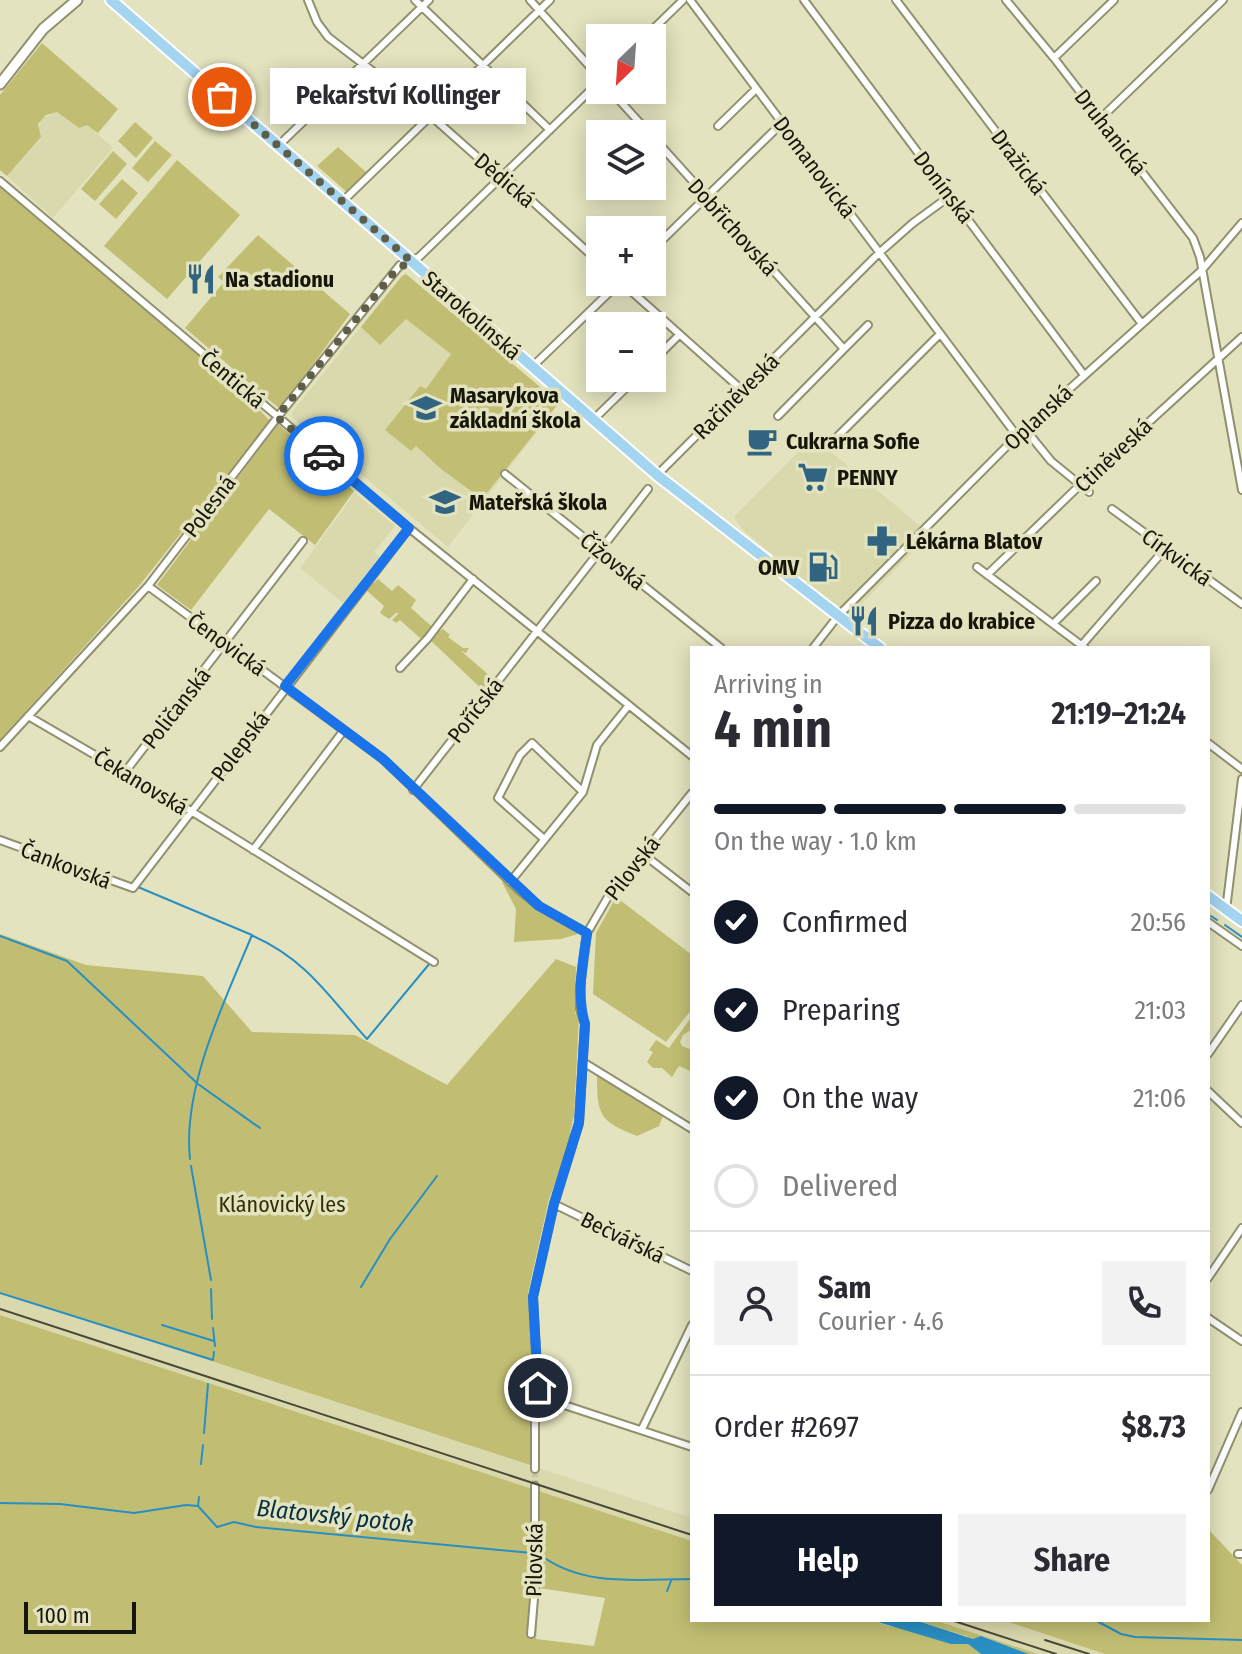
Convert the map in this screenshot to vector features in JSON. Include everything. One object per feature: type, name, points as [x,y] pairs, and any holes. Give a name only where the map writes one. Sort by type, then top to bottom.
[{"type":"main road","name":"Starokolínská","points":[[111,0],[657,475],[877,646]]},
{"type":"main road","points":[[1210,898],[1242,921]]},
{"type":"street","points":[[0,84],[43,29],[77,0]]},
{"type":"street","name":"Dědická","points":[[308,0],[321,31],[431,116],[501,178],[510,181],[586,250]]},
{"type":"street","points":[[415,0],[550,130]]},
{"type":"street","points":[[278,146],[429,0]]},
{"type":"street","points":[[530,0],[586,64]]},
{"type":"street","points":[[343,201],[550,0]]},
{"type":"street","points":[[658,24],[683,0]]},
{"type":"street","name":"Domanovická","points":[[690,0],[1017,436]]},
{"type":"street","name":"Donínská","points":[[804,0],[1084,375]]},
{"type":"street","name":"Dražická","points":[[896,0],[1142,324]]},
{"type":"street","name":"Druhanická","points":[[1006,0],[1193,238],[1200,257],[1239,453],[1242,490]]},
{"type":"street","points":[[1054,58],[1114,0]]},
{"type":"street","points":[[1100,119],[1223,0]]},
{"type":"street","points":[[718,126],[756,89]]},
{"type":"street","name":"Polesná","points":[[0,747],[148,586],[277,417],[396,270],[419,257],[586,94]]},
{"type":"street","name":"Dobřichovská","points":[[623,104],[637,120]]},
{"type":"street","points":[[666,236],[782,123]]},
{"type":"street","name":"Dobřichovská","points":[[666,152],[815,318]]},
{"type":"street","name":"Čentická","points":[[0,181],[409,528],[690,754]]},
{"type":"street","name":"Račiněveská","points":[[657,475],[879,253],[950,196]]},
{"type":"street","name":"Oplanská","points":[[838,616],[1017,436],[1201,271],[1242,223]]},
{"type":"street","points":[[532,367],[606,296]]},
{"type":"street","points":[[636,296],[742,390]]},
{"type":"street","points":[[815,318],[844,349]]},
{"type":"street","name":"Račiněveská","points":[[778,416],[868,325]]},
{"type":"street","points":[[829,445],[940,334]]},
{"type":"street","points":[[666,348],[679,335]]},
{"type":"street","name":"Ctiněveská","points":[[987,575],[1242,337]]},
{"type":"street","points":[[593,420],[622,392]]},
{"type":"street","points":[[1025,429],[1051,461],[1089,492]]},
{"type":"street","name":"Čížovská","points":[[505,474],[719,646]]},
{"type":"street","name":"Poříčská","points":[[413,790],[648,489]]},
{"type":"street","name":"Církvická","points":[[1112,509],[1242,604]]},
{"type":"street","name":"Polepská","points":[[135,885],[409,528]]},
{"type":"street","name":"Poličanská","points":[[125,772],[303,541]]},
{"type":"street","points":[[1083,646],[1165,549]]},
{"type":"street","points":[[977,567],[1081,646]]},
{"type":"street","points":[[400,668],[428,638],[473,579]]},
{"type":"street","points":[[1053,624],[1096,581]]},
{"type":"street","name":"Čenovická","points":[[148,586],[383,759],[510,882],[539,906],[587,933]]},
{"type":"street","points":[[815,646],[838,616]]},
{"type":"street","points":[[510,882],[583,792],[597,745],[629,705]]},
{"type":"street","name":"Čekanovská","points":[[28,716],[191,811],[434,962]]},
{"type":"street","points":[[253,850],[344,730]]},
{"type":"street","points":[[544,839],[498,798],[520,755],[532,743],[583,792]]},
{"type":"street","points":[[1210,745],[1242,769]]},
{"type":"street","points":[[1226,910],[1242,779]]},
{"type":"street","name":"Pilovská","points":[[535,1469],[535,1404],[538,1388],[533,1297],[554,1204],[579,1123],[585,1024],[580,1009],[580,994],[587,933],[608,897],[690,795]]},
{"type":"street","name":"Čankovská","points":[[0,840],[135,885]]},
{"type":"street","points":[[643,854],[690,890]]},
{"type":"street","points":[[1210,923],[1242,946]]},
{"type":"street","points":[[1210,1051],[1242,1005]]},
{"type":"street","points":[[583,1062],[690,1128]]},
{"type":"street","points":[[1210,1093],[1242,1123]]},
{"type":"street","name":"Bečvářská","points":[[554,1204],[690,1270]]},
{"type":"street","points":[[1210,1275],[1242,1228]]},
{"type":"street","points":[[1210,1319],[1242,1341]]},
{"type":"street","points":[[642,1429],[690,1329]]},
{"type":"street","points":[[538,1388],[546,1399],[690,1446]]},
{"type":"street","points":[[1210,1485],[1242,1412]]},
{"type":"street","name":"Pilovská","points":[[531,1634],[535,1587],[535,1486]]},
{"type":"shaded area","points":[[57,112],[79,128],[87,124],[113,148],[53,218],[7,176],[41,138],[38,130],[41,119]]},
{"type":"shaded area","name":"Masarykova základní škola","points":[[406,274],[559,403],[448,547],[343,459],[344,453],[306,422],[300,424],[292,417],[292,412]]},
{"type":"shaded area","points":[[813,437],[930,534],[850,616],[789,569],[741,528],[734,517]]},
{"type":"shaded area","points":[[355,493],[395,526],[374,552],[379,557],[343,603],[300,568]]},
{"type":"shaded area","points":[[0,1292],[690,1517],[690,1540],[0,1315]]},
{"type":"shaded area","points":[[940,1622],[1008,1622],[1105,1654],[1038,1654]]},
{"type":"green space","points":[[42,43],[118,109],[98,133],[87,125],[79,128],[57,112],[46,115],[38,124],[41,137],[7,176],[0,170],[0,95]]},
{"type":"green space","points":[[135,122],[153,138],[136,158],[118,141]]},
{"type":"green space","points":[[155,141],[172,155],[148,182],[132,168]]},
{"type":"green space","points":[[338,147],[366,172],[347,192],[317,166]]},
{"type":"green space","points":[[113,151],[127,164],[95,201],[81,189]]},
{"type":"green space","points":[[177,160],[240,215],[167,299],[104,246]]},
{"type":"green space","points":[[122,179],[138,193],[116,219],[99,204]]},
{"type":"green space","points":[[0,186],[232,381],[270,421],[139,586],[0,740]]},
{"type":"green space","points":[[258,235],[350,314],[280,409],[185,328],[224,282],[218,277]]},
{"type":"green space","points":[[406,274],[559,403],[482,499],[416,446],[411,451],[385,430],[420,386],[426,389],[451,354],[406,319],[380,345],[361,327]]},
{"type":"green space","points":[[278,424],[354,491],[315,545],[269,509],[191,610],[157,585]]},
{"type":"green space","points":[[378,579],[392,591],[398,585],[416,600],[411,608],[438,632],[443,629],[463,648],[469,648],[466,653],[461,651],[497,682],[488,695],[426,636],[421,642],[422,637],[400,620],[396,623],[392,620],[397,612],[389,619],[380,613],[384,606],[366,590]]},
{"type":"green space","points":[[504,880],[535,907],[577,930],[578,934],[561,939],[514,942],[516,909],[502,882]]},
{"type":"green space","points":[[616,897],[690,953],[690,1012],[666,1042],[593,994],[596,933]]},
{"type":"green space","name":"Klánovický les","points":[[0,934],[86,965],[203,976],[252,1032],[355,1035],[447,1085],[556,959],[576,967],[575,1013],[579,1017],[574,1115],[570,1133],[573,1134],[549,1199],[528,1293],[534,1387],[530,1465],[0,1292]]},
{"type":"green space","points":[[690,1019],[690,1030],[680,1042],[690,1049],[690,1071],[679,1066],[672,1077],[662,1068],[653,1068],[647,1062],[653,1052],[649,1050],[656,1040],[669,1048]]},
{"type":"green space","points":[[597,1075],[663,1116],[659,1126],[637,1136],[608,1121],[600,1108]]},
{"type":"green space","points":[[0,1315],[690,1540],[690,1622],[877,1622],[972,1638],[921,1622],[940,1622],[1038,1654],[1029,1654],[981,1636],[968,1644],[981,1654],[0,1654]],"holes":[[[539,1588],[605,1598],[594,1646],[536,1639]]]},
{"type":"green space","points":[[1210,1531],[1242,1565],[1242,1654],[1105,1654],[1008,1622],[1210,1622]]},
{"type":"water","points":[[878,1622],[921,1622],[973,1639],[981,1636],[1029,1654],[981,1654],[968,1644],[951,1644]]},
{"type":"waterway","points":[[138,887],[252,935],[218,1016],[199,1074],[189,1132],[190,1159]]},
{"type":"waterway","points":[[1211,916],[1217,920]]},
{"type":"waterway","points":[[1225,925],[1242,937]]},
{"type":"waterway","points":[[0,936],[67,961],[198,1084],[260,1128]]},
{"type":"waterway","points":[[253,936],[303,968],[367,1039],[430,963]]},
{"type":"waterway","points":[[191,1166],[211,1280]]},
{"type":"waterway","points":[[361,1287],[390,1239],[437,1176]]},
{"type":"waterway","points":[[211,1289],[212,1319]]},
{"type":"waterway","points":[[0,1293],[213,1360],[214,1352]]},
{"type":"waterway","points":[[162,1325],[214,1341]]},
{"type":"waterway","points":[[213,1328],[215,1346]]},
{"type":"waterway","points":[[204,1433],[208,1384]]},
{"type":"waterway","points":[[201,1464],[203,1445]]},
{"type":"waterway","points":[[198,1506],[199,1497]]},
{"type":"waterway","name":"Blatovský potok","points":[[0,1503],[60,1504],[134,1513],[198,1506],[217,1527],[234,1522],[256,1527],[532,1553]]},
{"type":"waterway","name":"Blatovský potok","points":[[538,1547],[539,1554],[556,1565],[593,1577],[690,1579]]},
{"type":"waterway","points":[[667,1591],[671,1581]]},
{"type":"waterway","name":"Blatovský potok","points":[[1099,1622],[1121,1634],[1135,1637],[1242,1640]]},
{"type":"tunnel","points":[[535,1469],[535,1486]]},
{"type":"railway","points":[[0,1309],[690,1534]]},
{"type":"railway","points":[[957,1622],[1056,1654]]},
{"type":"railway","points":[[1045,1640],[1089,1654]]},
{"type":"way so far","points":[[222,97],[411,261],[400,265],[277,417],[324,456]]},
{"type":"place","name":"Pekařství Kollinger","points":[[222,97]]},
{"type":"place","name":"Na stadionu","points":[[201,279]]},
{"type":"place","name":"Masarykova základní škola","points":[[426,408]]},
{"type":"place","name":"Cukrarna Sofie","points":[[762,441]]},
{"type":"place","name":"PENNY","points":[[813,477]]},
{"type":"place","name":"Mateřská škola","points":[[445,502]]},
{"type":"place","name":"Lékárna Blatov","points":[[882,541]]},
{"type":"place","name":"OMV","points":[[823,567]]},
{"type":"place","name":"Pizza do krabice","points":[[864,621]]},
{"type":"route","points":[[324,456],[409,528],[285,686],[383,759],[510,882],[539,906],[587,933],[580,987],[580,1009],[585,1024],[579,1123],[554,1204],[533,1297],[538,1388]]}]
